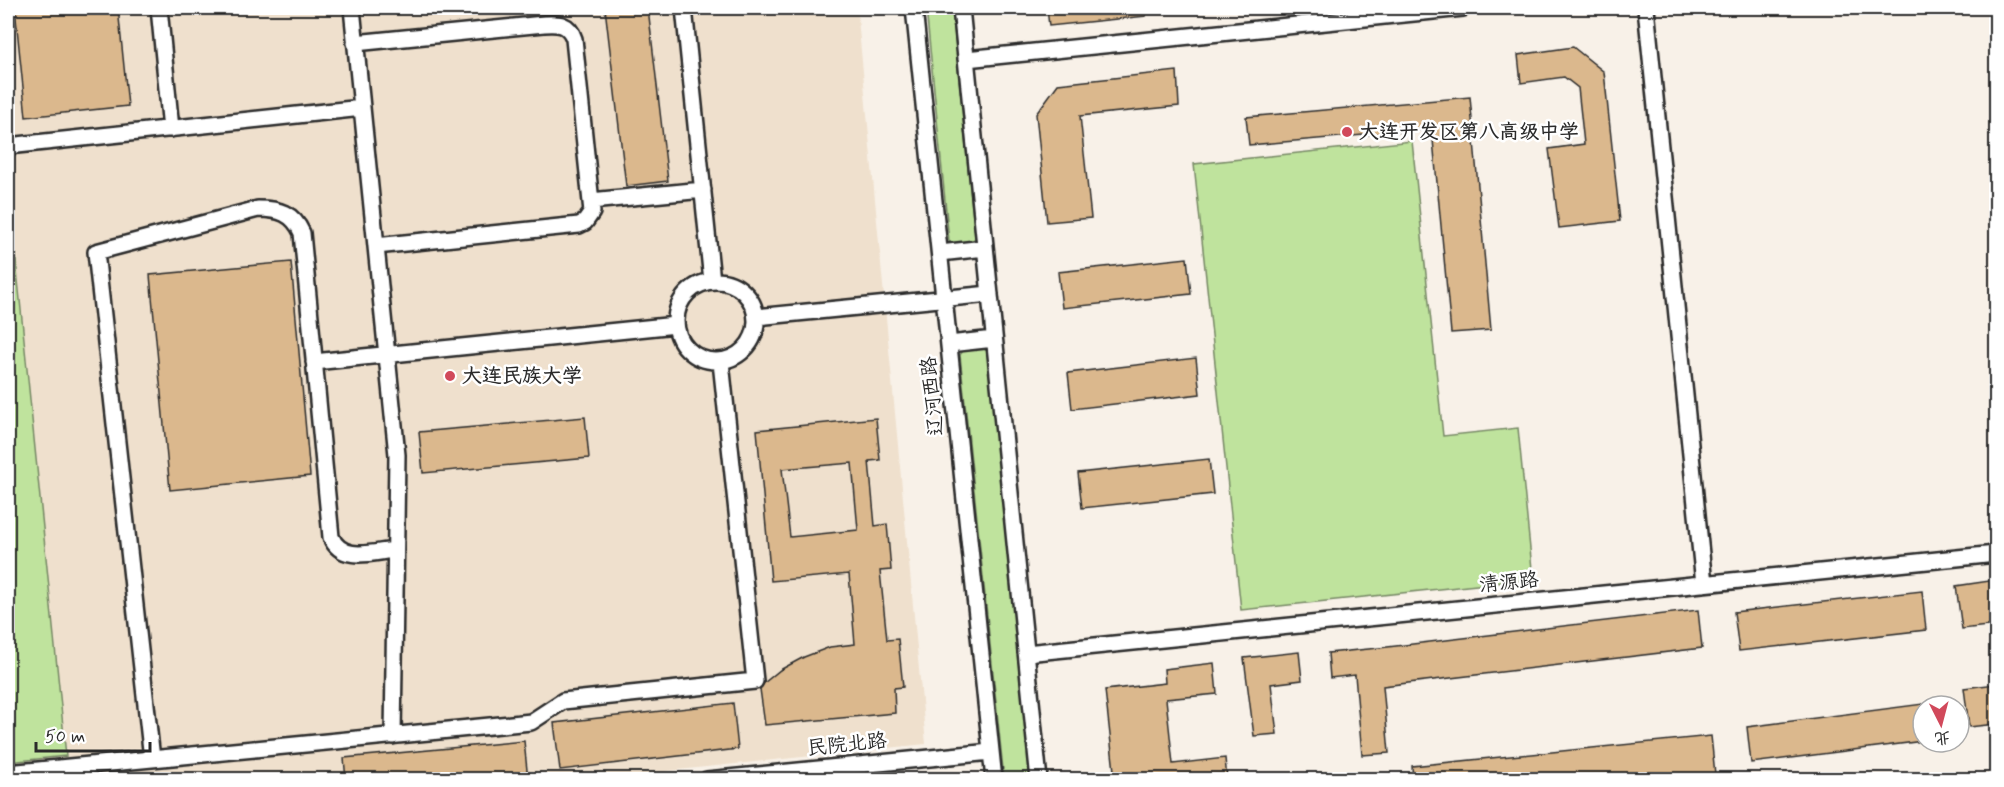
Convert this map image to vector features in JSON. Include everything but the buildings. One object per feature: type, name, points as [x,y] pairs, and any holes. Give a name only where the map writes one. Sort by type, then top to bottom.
[{"type":"street","points":[[159,8],[171,129]]},
{"type":"street","points":[[352,8],[397,455],[393,736]]},
{"type":"street","points":[[684,8],[712,281]]},
{"type":"street","name":"辽河西路","points":[[914,8],[994,780]]},
{"type":"street","points":[[960,8],[1039,780]]},
{"type":"street","points":[[966,59],[1463,8]]},
{"type":"street","points":[[1646,8],[1704,584]]},
{"type":"street","points":[[355,43],[543,24],[564,24],[571,30],[574,39],[591,201],[590,218],[579,225],[376,246]]},
{"type":"street","points":[[8,146],[362,108]]},
{"type":"street","points":[[591,201],[703,190]]},
{"type":"street","points":[[152,759],[96,252],[258,209],[274,209],[288,214],[297,222],[302,233],[331,537],[341,551],[351,554],[396,550]]},
{"type":"street","points":[[939,253],[985,248]]},
{"type":"street","points":[[712,281],[726,282],[739,288],[749,297],[756,317],[757,324],[753,338],[746,349],[734,358],[721,362],[696,357],[679,338],[676,325],[681,301],[689,291],[700,284],[712,281]]},
{"type":"street","points":[[756,317],[990,294]]},
{"type":"street","points":[[314,362],[676,325]]},
{"type":"street","points":[[949,344],[994,339]]},
{"type":"street","points":[[8,773],[531,722],[562,701],[755,681],[721,362]]},
{"type":"street","name":"清源路","points":[[1026,653],[1996,554]]},
{"type":"street","name":"民院北路","points":[[707,780],[991,752]]},
{"type":"shaded area","name":"大连民族大学","points":[[8,8],[857,8],[926,744],[668,771],[643,780],[8,779]]},
{"type":"green space","points":[[926,8],[952,8],[975,238],[968,246],[957,247],[949,241]]},
{"type":"green space","points":[[1412,141],[1443,436],[1518,428],[1533,579],[1241,610],[1194,164]]},
{"type":"green space","points":[[8,181],[66,756],[8,762]]},
{"type":"green space","points":[[977,344],[987,351],[1031,779],[1004,779],[960,355],[967,345]]},
{"type":"place","name":"大连开发区第八高级中学","points":[[1347,132]]},
{"type":"place","name":"大连民族大学","points":[[450,376]]}]
